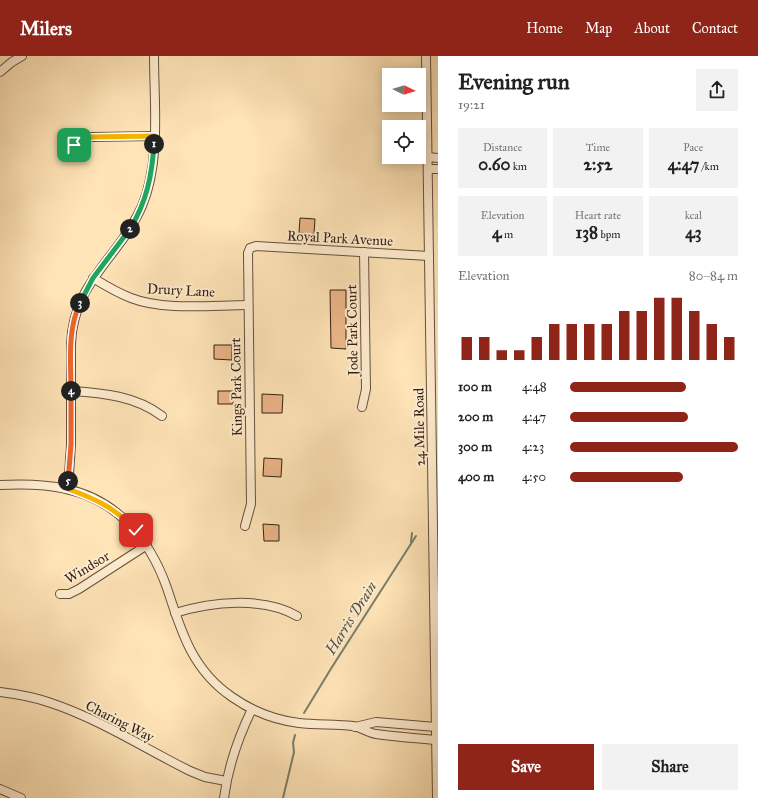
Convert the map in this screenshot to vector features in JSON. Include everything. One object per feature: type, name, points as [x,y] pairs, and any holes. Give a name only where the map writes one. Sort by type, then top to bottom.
[{"type":"street","points":[[0,72],[22,56]]},
{"type":"street","points":[[68,489],[71,445],[72,329],[77,309],[84,294],[93,278],[127,234],[141,208],[151,177],[155,136],[154,56]]},
{"type":"street","name":"24 Mile Road","points":[[426,56],[429,256],[434,316],[437,798]]},
{"type":"street","points":[[74,145],[84,139],[92,137],[155,136]]},
{"type":"street","points":[[428,157],[438,158]]},
{"type":"street","points":[[428,169],[438,169]]},
{"type":"street","name":"Royal Park Avenue","points":[[250,248],[256,246],[429,256]]},
{"type":"street","name":"Kings Park Court","points":[[245,526],[251,504],[248,304],[248,253],[250,248]]},
{"type":"street","name":"Jode Park Court","points":[[362,407],[366,389],[364,252]]},
{"type":"street","name":"Drury Lane","points":[[93,278],[121,294],[152,304],[248,304]]},
{"type":"street","points":[[71,391],[103,393],[122,397],[148,407],[162,416]]},
{"type":"street","points":[[0,485],[46,486],[68,489],[90,497],[117,512],[136,530],[147,545],[160,571],[188,646],[200,666],[225,692],[252,709],[268,716],[299,723],[355,726],[376,722],[436,727]]},
{"type":"street","name":"Windsor","points":[[60,594],[69,594],[79,589],[147,545]]},
{"type":"street","points":[[175,613],[205,606],[239,604],[279,608],[297,616]]},
{"type":"street","name":"Charing Way","points":[[0,692],[39,699],[70,710],[190,771],[206,777],[226,781]]},
{"type":"street","points":[[224,798],[226,781],[237,743],[252,709]]},
{"type":"street","points":[[355,726],[374,734],[436,740]]},
{"type":"street","points":[[0,789],[21,798]]},
{"type":"building","points":[[300,218],[315,219],[314,234],[299,233]]},
{"type":"building","points":[[330,290],[346,290],[346,349],[331,348]]},
{"type":"building","points":[[214,345],[232,345],[232,360],[214,359]]},
{"type":"building","points":[[218,391],[233,391],[233,404],[218,404]]},
{"type":"building","points":[[262,394],[283,395],[282,413],[262,413]]},
{"type":"building","points":[[264,458],[282,459],[281,477],[263,476]]},
{"type":"building","points":[[263,524],[279,525],[279,541],[264,541]]},
{"type":"waterway","name":"Harris Drain","points":[[411,542],[412,533]]},
{"type":"waterway","name":"Harris Drain","points":[[304,713],[416,536]]},
{"type":"waterway","name":"Harris Drain","points":[[283,798],[294,752],[293,743],[295,735]]},
{"type":"route","points":[[74,145],[84,139],[92,137],[155,136],[151,177],[141,208],[127,234],[93,278],[84,294],[75,315],[71,337],[71,445],[68,489],[105,504],[117,512],[136,530]]}]
